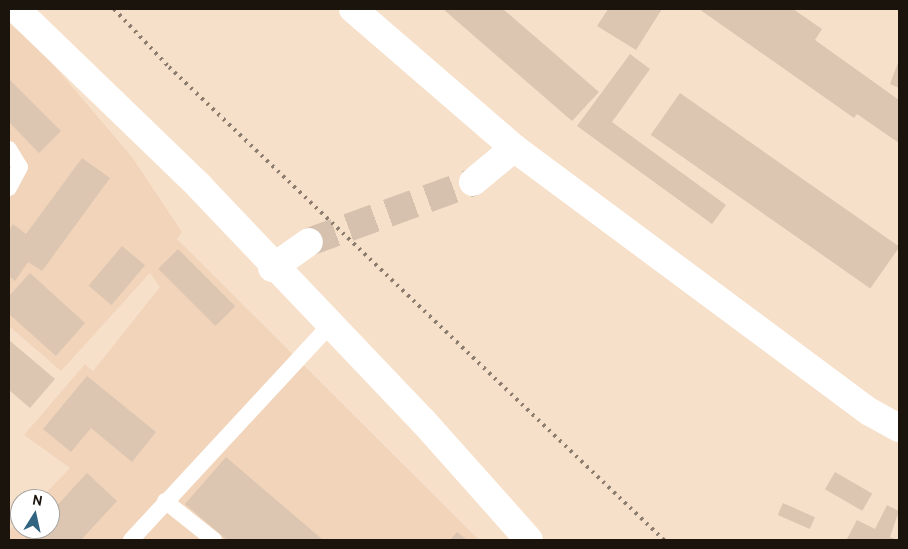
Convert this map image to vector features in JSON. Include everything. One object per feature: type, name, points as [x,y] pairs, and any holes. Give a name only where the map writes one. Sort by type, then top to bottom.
[{"type":"street","points":[[16,9],[199,186],[272,268],[330,325],[527,540]]},
{"type":"street","points":[[352,9],[514,148],[870,412],[899,428]]},
{"type":"street","points":[[473,182],[514,148]]},
{"type":"street","points":[[272,268],[310,242]]},
{"type":"lane","points":[[9,148],[20,167],[9,188]]},
{"type":"lane","points":[[131,540],[164,501],[330,325]]},
{"type":"lane","points":[[164,501],[214,540]]},
{"type":"shaded area","points":[[9,23],[40,49],[132,157],[182,232],[177,239],[479,540],[9,540],[10,530],[10,539],[60,539],[60,489],[50,489],[70,468],[24,435],[85,364],[93,371],[160,287],[150,273],[61,371],[9,326]]},
{"type":"building","points":[[443,9],[503,9],[599,92],[572,121]]},
{"type":"building","points":[[608,9],[662,9],[636,50],[597,26]]},
{"type":"building","points":[[699,9],[793,9],[822,29],[815,40],[899,100],[899,143],[857,114],[854,118]]},
{"type":"building","points":[[630,54],[650,69],[612,122],[726,205],[712,224],[577,126]]},
{"type":"building","points":[[899,60],[899,88],[890,84]]},
{"type":"building","points":[[9,79],[61,131],[39,153],[9,122]]},
{"type":"building","points":[[680,93],[899,246],[870,288],[651,135]]},
{"type":"building","points":[[82,158],[110,178],[42,271],[28,262],[15,281],[9,276],[9,230],[13,224],[26,234]]},
{"type":"building","points":[[122,246],[145,265],[112,305],[89,286]]},
{"type":"building","points":[[178,249],[235,306],[215,326],[158,269]]},
{"type":"building","points":[[30,273],[85,323],[56,356],[9,314],[9,296]]},
{"type":"building","points":[[9,340],[55,379],[30,408],[9,390]]},
{"type":"building","points":[[87,376],[156,432],[132,462],[91,428],[71,452],[43,429]]},
{"type":"building","points":[[226,457],[323,540],[227,540],[185,504]]},
{"type":"building","points":[[835,472],[872,493],[862,511],[825,489]]},
{"type":"building","points":[[87,473],[117,501],[81,540],[24,540],[60,539],[60,502]]},
{"type":"building","points":[[783,503],[815,517],[810,529],[778,515]]},
{"type":"building","points":[[887,505],[899,511],[890,537],[897,540],[847,539],[857,520],[875,529]]},
{"type":"building","points":[[457,532],[467,540],[450,540]]},
{"type":"tunnel","points":[[309,242],[473,182]]},
{"type":"railway","points":[[114,9],[169,67],[664,540]]}]
